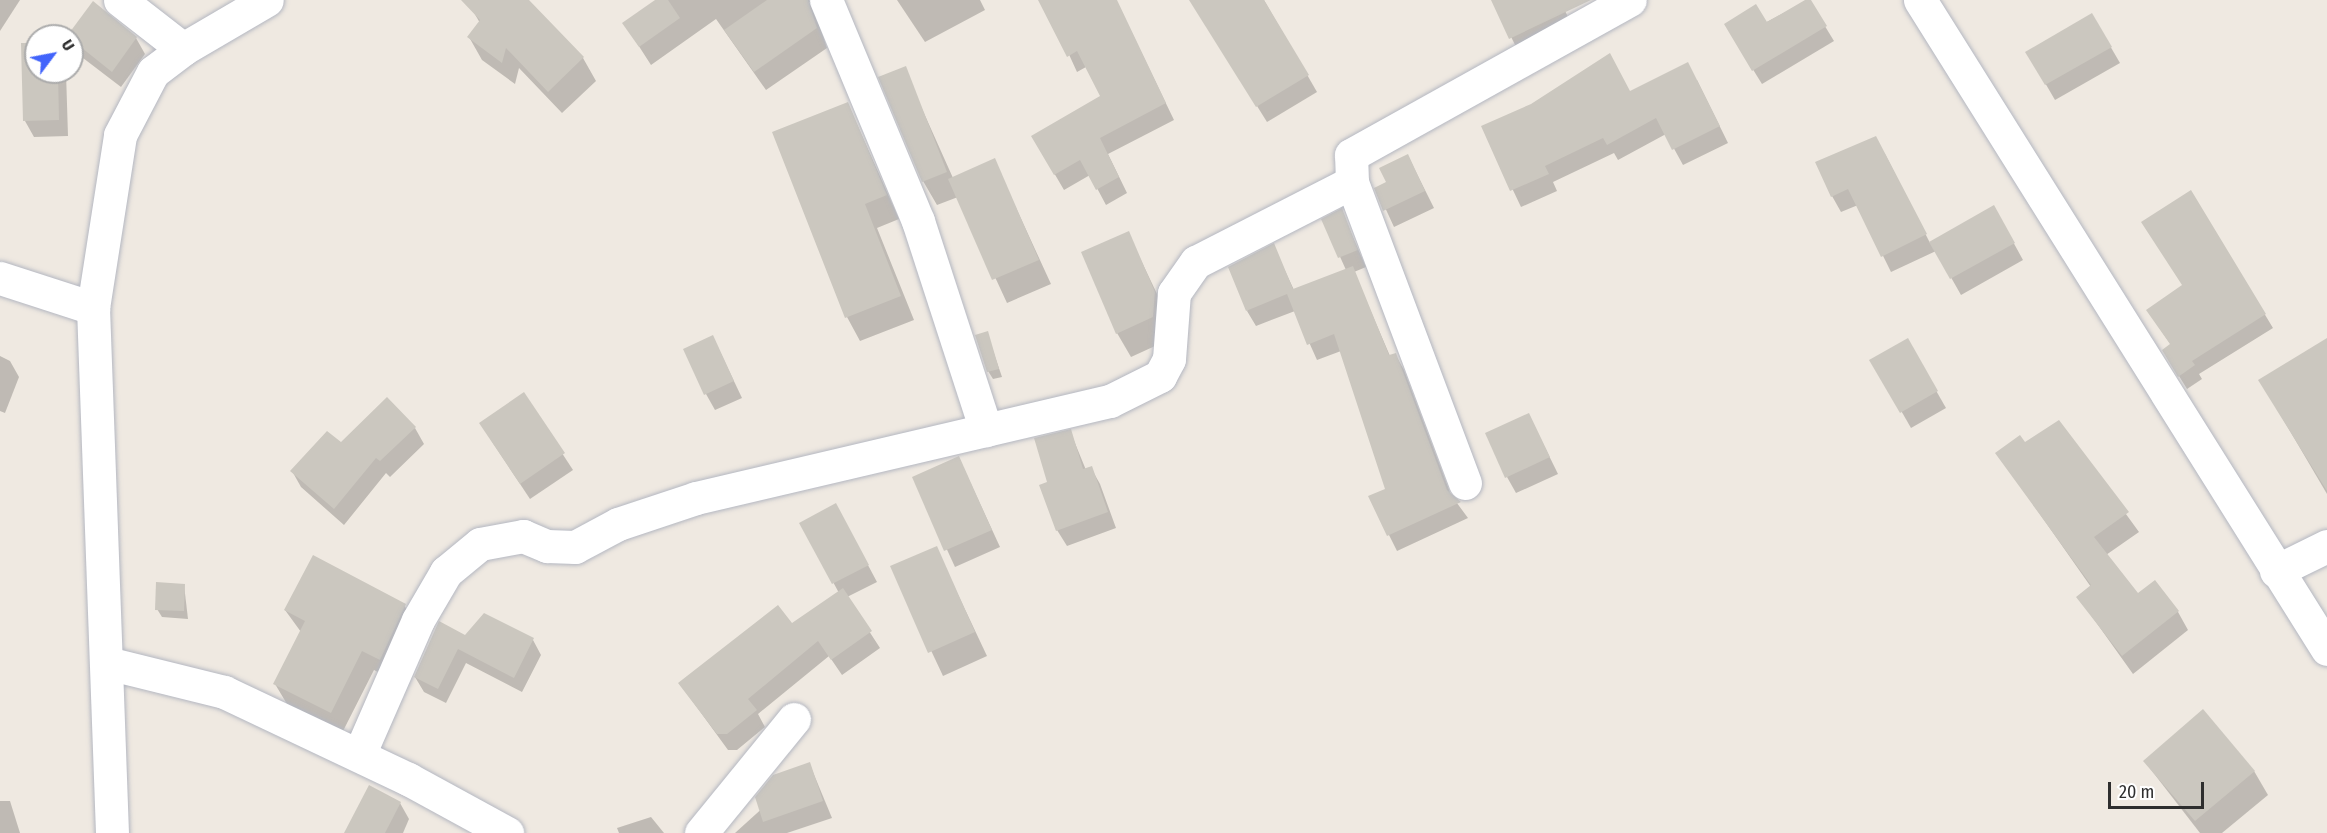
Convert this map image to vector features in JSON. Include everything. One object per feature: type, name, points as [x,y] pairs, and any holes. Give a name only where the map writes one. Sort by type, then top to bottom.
[{"type":"street","points":[[120,0],[183,49]]},
{"type":"street","points":[[112,833],[93,309],[120,135],[153,72],[183,49],[267,0]]},
{"type":"street","points":[[826,0],[918,221],[986,430]]},
{"type":"street","points":[[1465,483],[1352,182],[1351,155],[1359,147],[1630,0]]},
{"type":"street","points":[[1920,0],[2327,649]]},
{"type":"street","points":[[360,755],[418,620],[446,572],[480,544],[523,536],[547,546],[575,547],[618,524],[696,498],[1110,401],[1160,376],[1169,359],[1174,293],[1196,262],[1352,182]]},
{"type":"street","points":[[12,283],[93,309]]},
{"type":"street","points":[[2276,571],[2327,546]]},
{"type":"street","points":[[107,663],[224,692],[360,755],[507,833]]},
{"type":"street","points":[[701,833],[794,719]]},
{"type":"building","points":[[461,0],[529,0],[584,57],[548,92],[506,48],[502,63],[467,37],[480,20]]},
{"type":"building","points":[[655,0],[668,0],[680,18],[639,47],[622,23]]},
{"type":"building","points":[[767,0],[808,0],[817,28],[754,72],[724,30]]},
{"type":"building","points":[[1038,0],[1117,0],[1166,103],[1100,138],[1119,177],[1096,190],[1080,160],[1054,175],[1031,136],[1100,96],[1077,51],[1067,57]]},
{"type":"building","points":[[1189,0],[1264,0],[1309,75],[1256,107]]},
{"type":"building","points":[[1491,0],[1591,0],[1509,39]]},
{"type":"building","points":[[1805,0],[1811,0],[1827,26],[1752,71],[1724,24],[1756,4],[1767,22]]},
{"type":"building","points":[[93,1],[137,37],[112,72],[84,50],[84,24],[76,24]]},
{"type":"building","points":[[2092,13],[2112,47],[2045,85],[2025,52]]},
{"type":"building","points":[[21,43],[24,43],[24,84],[58,84],[59,120],[23,121]]},
{"type":"building","points":[[1610,53],[1630,91],[1688,62],[1720,126],[1672,150],[1656,118],[1607,145],[1603,138],[1545,166],[1549,174],[1510,191],[1481,126],[1531,104]]},
{"type":"building","points":[[906,66],[947,172],[922,182],[878,77]]},
{"type":"building","points":[[848,102],[887,195],[865,204],[901,296],[845,318],[772,132]]},
{"type":"building","points":[[1876,136],[1927,234],[1881,257],[1848,189],[1831,197],[1815,162]]},
{"type":"building","points":[[1408,154],[1425,191],[1383,211],[1374,188],[1386,182],[1379,168]]},
{"type":"building","points":[[995,158],[1039,260],[992,280],[948,179]]},
{"type":"building","points":[[2191,190],[2266,314],[2192,361],[2195,365],[2178,377],[2162,350],[2170,344],[2146,310],[2182,285],[2141,222]]},
{"type":"building","points":[[1994,205],[2015,243],[1950,279],[1929,242]]},
{"type":"building","points":[[1342,208],[1358,250],[1338,258],[1321,219]]},
{"type":"building","points":[[1129,231],[1155,292],[1153,317],[1116,334],[1081,252]]},
{"type":"building","points":[[1274,243],[1293,289],[1353,266],[1389,355],[1396,353],[1447,490],[1461,502],[1387,536],[1368,496],[1385,489],[1334,334],[1307,345],[1287,294],[1246,311],[1228,267]]},
{"type":"building","points":[[988,331],[999,369],[987,372],[975,335]]},
{"type":"building","points":[[713,335],[734,381],[704,395],[683,349]]},
{"type":"building","points":[[1908,338],[1938,391],[1900,413],[1869,360]]},
{"type":"building","points":[[2327,338],[2327,491],[2258,380]]},
{"type":"building","points":[[524,392],[565,453],[520,484],[479,423]]},
{"type":"building","points":[[387,397],[416,427],[380,461],[376,458],[334,509],[290,471],[327,431],[341,442]]},
{"type":"building","points":[[1529,413],[1550,457],[1505,478],[1485,433]]},
{"type":"building","points":[[2059,420],[2129,512],[2094,537],[2138,593],[2155,580],[2179,611],[2122,656],[2076,597],[2091,585],[1995,453],[2020,435],[2025,442]]},
{"type":"building","points":[[1071,429],[1083,469],[1092,466],[1108,512],[1056,531],[1039,485],[1047,482],[1034,438]]},
{"type":"building","points":[[959,456],[992,530],[944,551],[912,477]]},
{"type":"building","points":[[836,503],[869,565],[832,584],[799,523]]},
{"type":"building","points":[[937,546],[975,632],[928,653],[890,566]]},
{"type":"building","points":[[313,555],[406,604],[380,660],[362,651],[331,713],[273,684],[305,621],[284,610]]},
{"type":"building","points":[[156,582],[185,584],[184,611],[155,610]]},
{"type":"building","points":[[843,588],[872,631],[831,660],[818,641],[748,699],[757,710],[727,734],[717,734],[678,683],[778,605],[792,623]]},
{"type":"building","points":[[484,613],[534,638],[514,678],[458,649],[438,689],[414,677],[439,621],[465,635]]},
{"type":"building","points":[[2203,709],[2255,771],[2195,821],[2143,761]]},
{"type":"building","points":[[810,762],[823,801],[763,822],[755,797],[773,775]]},
{"type":"building","points":[[369,785],[401,802],[385,833],[344,833]]}]
